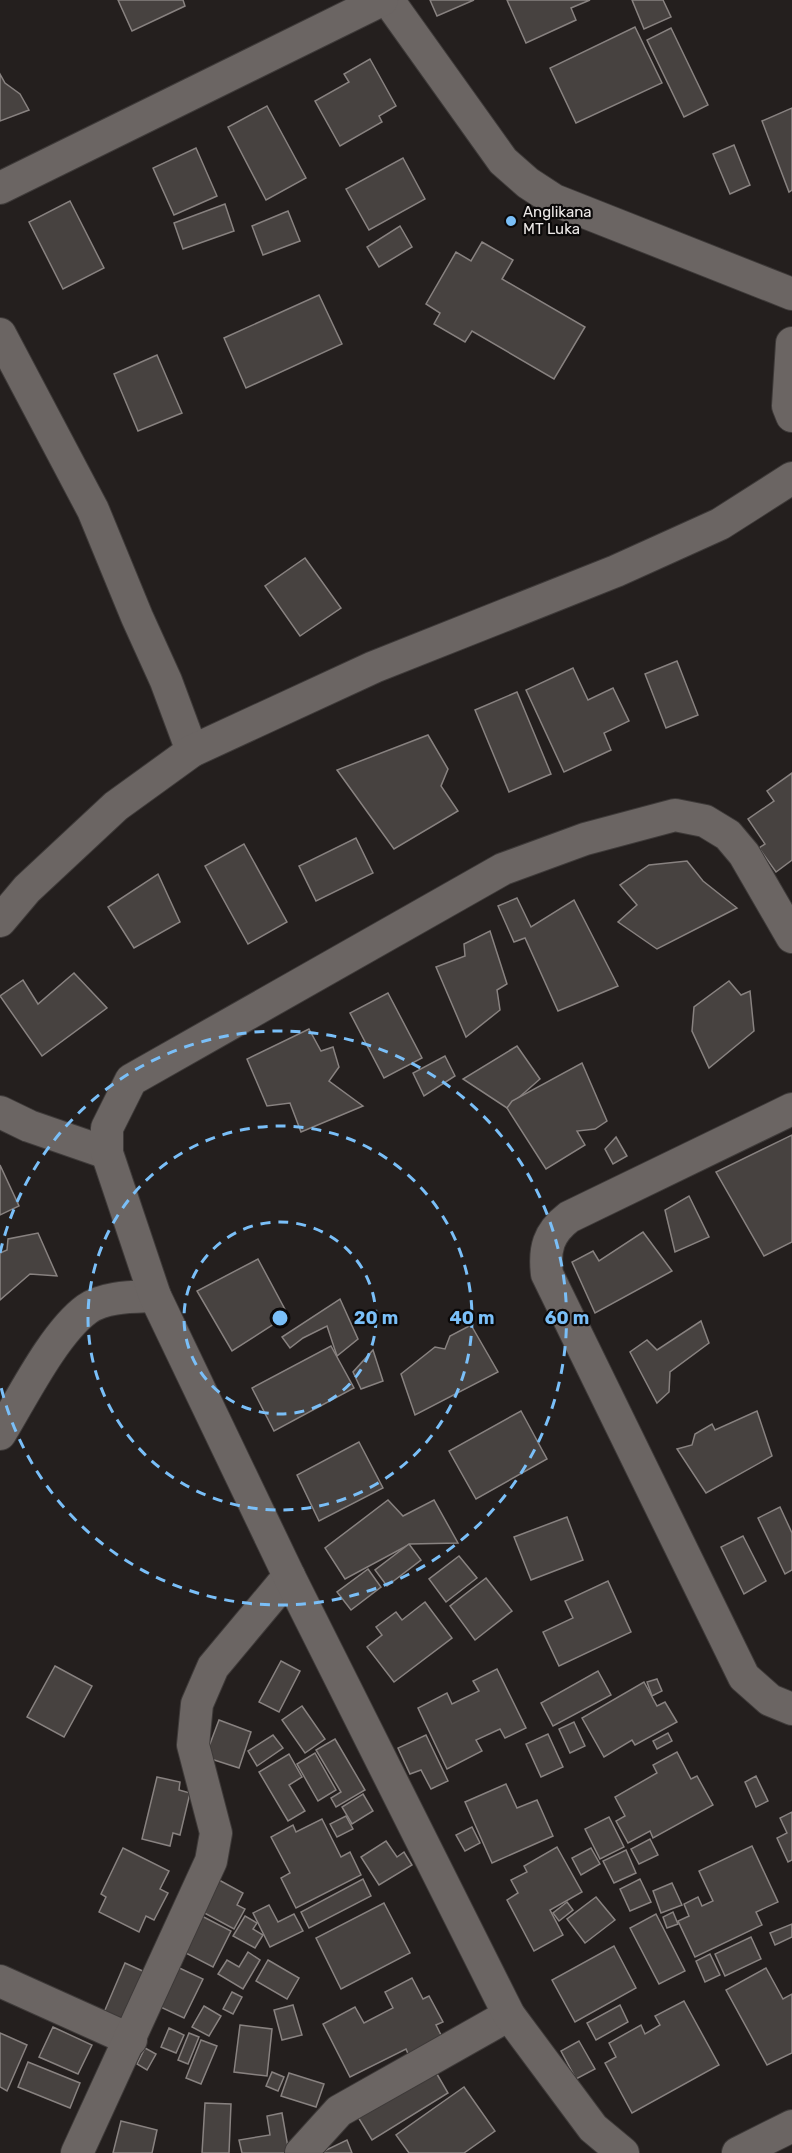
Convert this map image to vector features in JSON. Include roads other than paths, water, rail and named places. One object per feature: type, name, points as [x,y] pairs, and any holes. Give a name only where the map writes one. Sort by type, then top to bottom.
[{"type":"street","points":[[0,188],[382,0]]},
{"type":"street","points":[[388,0],[503,161],[528,183],[555,200],[792,294]]},
{"type":"street","points":[[0,334],[93,510],[166,681],[192,751]]},
{"type":"street","points":[[792,343],[788,406],[792,416]]},
{"type":"street","points":[[0,921],[27,889],[116,806],[192,751],[374,667],[616,571],[720,525],[792,478]]},
{"type":"street","points":[[623,2153],[593,2128],[509,2015],[289,1576],[155,1296],[107,1153],[107,1128],[131,1080],[502,869],[585,839],[675,815],[705,821],[728,835],[744,854],[792,937]]},
{"type":"street","points":[[792,1109],[569,1217],[550,1235],[544,1253],[547,1274],[744,1677],[770,1700],[792,1709]]},
{"type":"street","points":[[0,1112],[29,1126],[107,1153]]},
{"type":"street","points":[[0,1434],[64,1332],[89,1308],[119,1299],[155,1296]]},
{"type":"street","points":[[77,2153],[131,2040],[211,1861],[216,1833],[193,1745],[197,1704],[213,1667],[289,1576]]},
{"type":"street","points":[[0,1981],[131,2040]]},
{"type":"street","points":[[301,2153],[339,2111],[509,2015]]},
{"type":"street","points":[[738,2153],[792,2126]]},
{"type":"place","name":"Anglikana MT Luka","points":[[511,221]]}]
